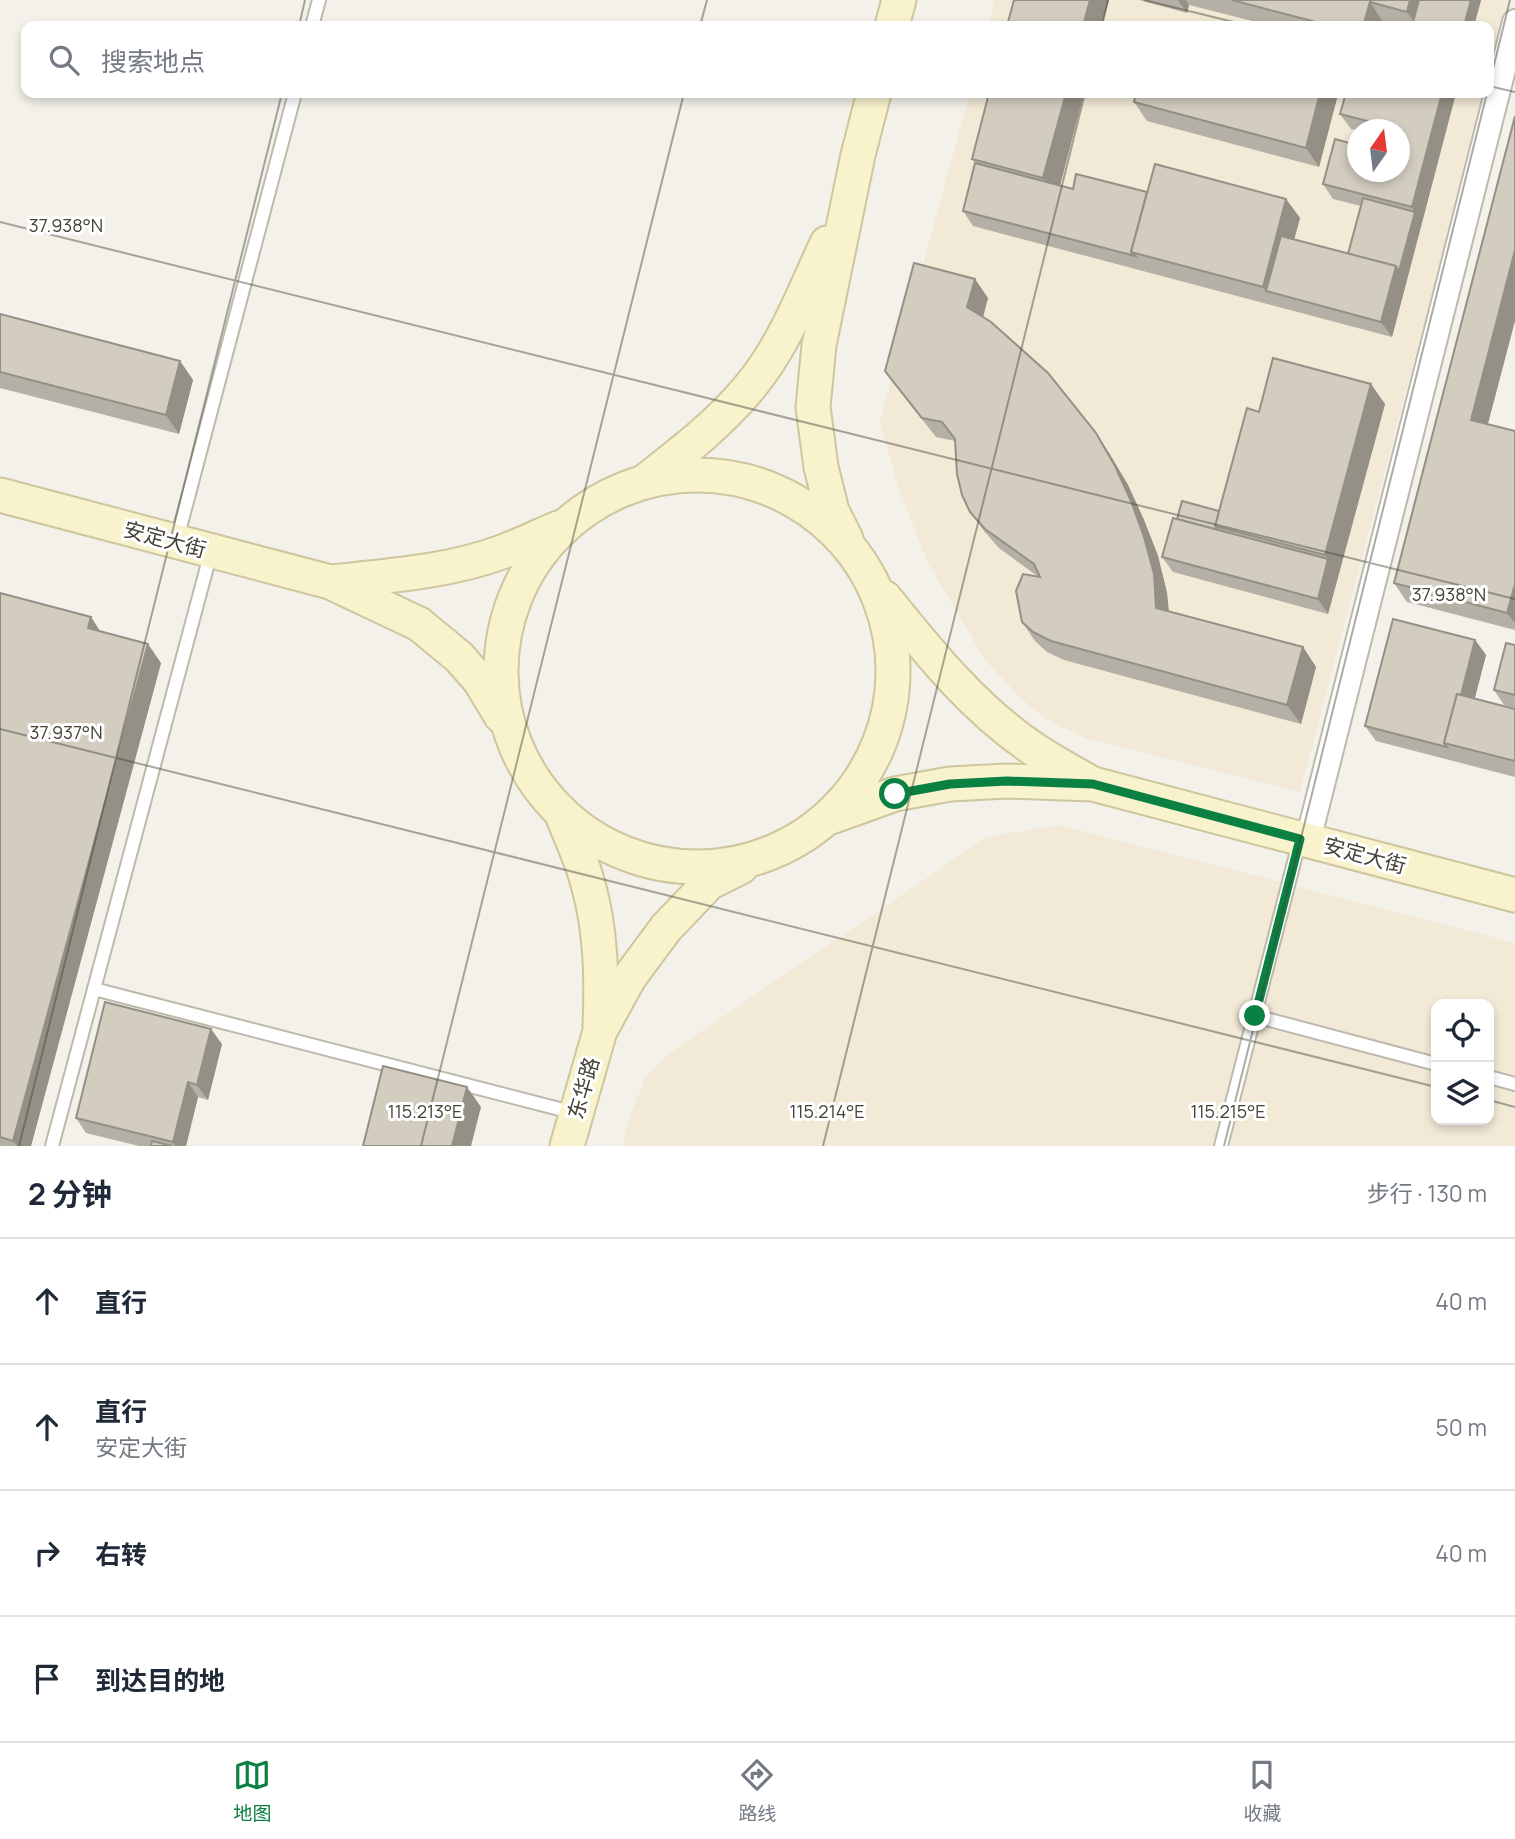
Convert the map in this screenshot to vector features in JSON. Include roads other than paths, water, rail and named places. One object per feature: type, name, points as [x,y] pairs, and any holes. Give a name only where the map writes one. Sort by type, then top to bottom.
[{"type":"street","points":[[893,21],[898,0]]},
{"type":"street","points":[[1304,839],[1515,22]]},
{"type":"street","points":[[600,1031],[629,978],[666,928],[709,883],[799,838],[825,820],[848,796],[866,770],[880,741],[893,683],[888,628],[880,601],[832,511],[821,467],[813,407],[819,345],[858,155],[873,98]]},
{"type":"street","points":[[642,483],[701,437],[750,388],[780,342],[827,242],[858,155]]},
{"type":"street","points":[[770,852],[739,862],[707,867],[643,859],[613,848],[560,811],[539,787],[522,760],[510,730],[502,698],[500,666],[504,634],[512,604],[525,576],[542,550],[569,522],[613,494],[642,483],[672,477],[703,476],[733,479],[763,487],[791,500],[814,514],[835,532],[933,659],[983,709],[1035,750],[1093,784]]},
{"type":"street","name":"安定大街","points":[[0,495],[330,582]]},
{"type":"street","points":[[330,582],[458,564],[502,552],[569,522]]},
{"type":"street","points":[[330,582],[419,624],[459,657],[480,681],[510,730]]},
{"type":"street","points":[[825,820],[895,794],[950,784],[1007,781],[1093,784]]},
{"type":"street","name":"安定大街","points":[[1093,784],[1515,895]]},
{"type":"street","points":[[560,811],[588,883],[599,937],[602,980],[600,1031]]},
{"type":"street","name":"东华路","points":[[567,1146],[600,1031]]},
{"type":"lane","points":[[314,21],[319,0]]},
{"type":"lane","points":[[177,542],[294,98]]},
{"type":"lane","points":[[52,1146],[211,551]]},
{"type":"lane","points":[[1222,1146],[1304,839]]},
{"type":"lane","points":[[94,989],[384,1070],[576,1113]]},
{"type":"lane","points":[[1255,1016],[1431,1063]]},
{"type":"lane","points":[[1494,1078],[1515,1084]]}]
